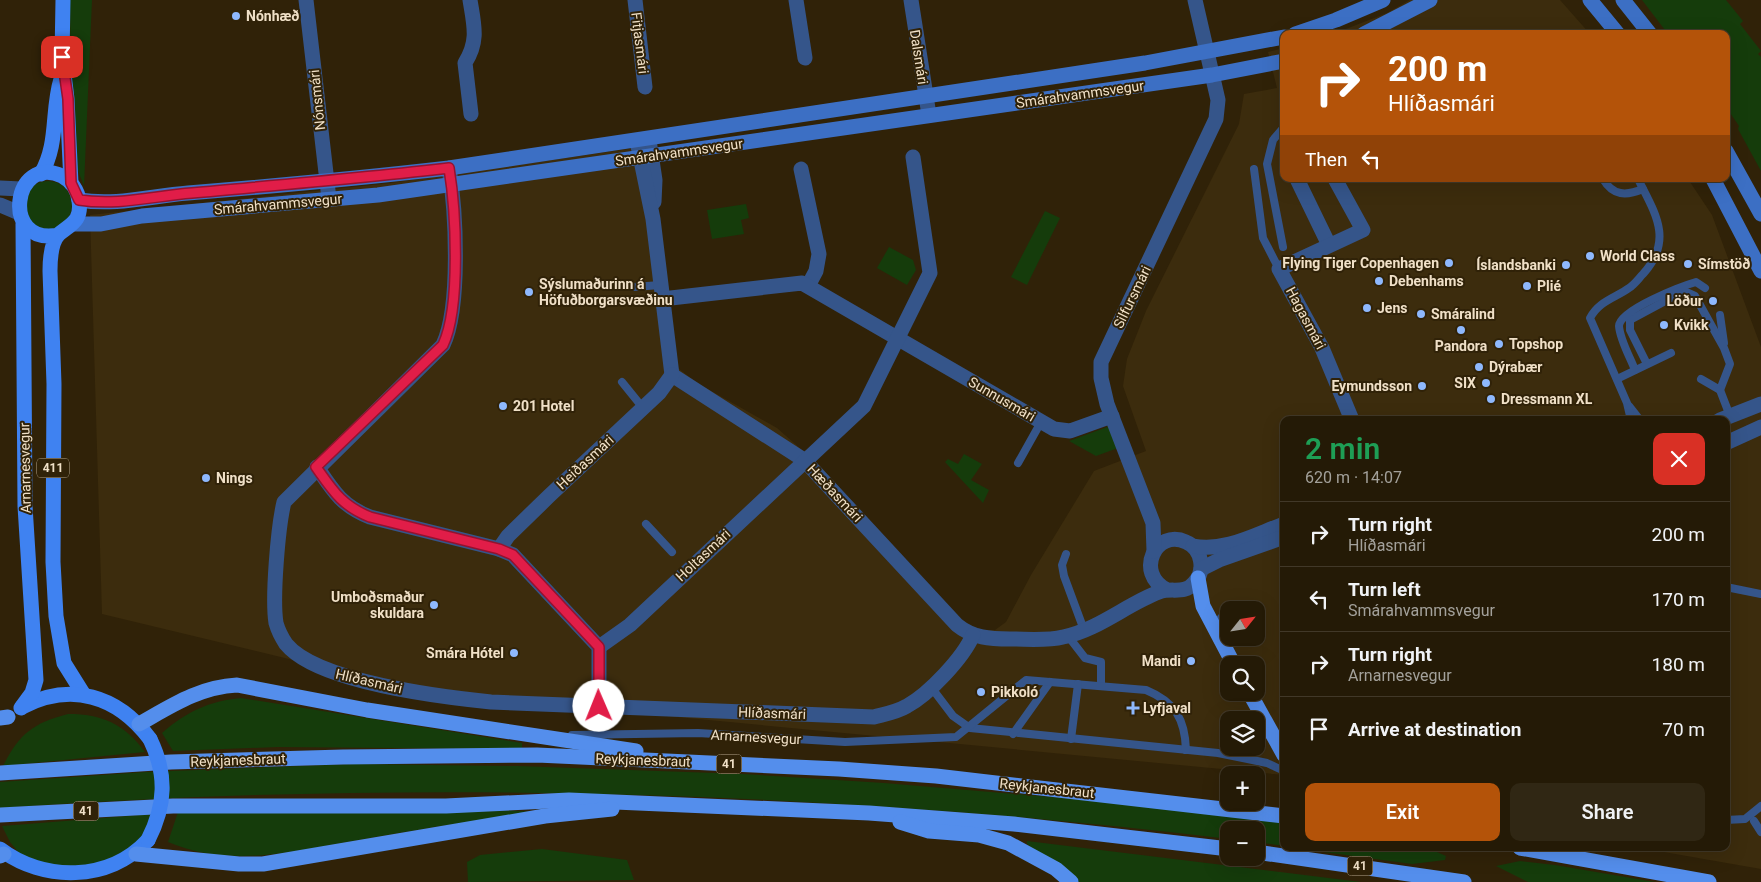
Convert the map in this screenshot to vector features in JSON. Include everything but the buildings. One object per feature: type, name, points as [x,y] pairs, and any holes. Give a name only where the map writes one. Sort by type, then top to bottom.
[{"type":"highway","points":[[1200,574],[1203,606],[1229,656]]},
{"type":"highway","points":[[139,724],[200,691],[218,686],[237,685],[368,710],[701,762]]},
{"type":"highway","points":[[1254,701],[1280,748]]},
{"type":"highway","name":"Reykjanesbraut","points":[[0,773],[171,762],[343,757],[536,755],[701,762],[936,776],[1280,816]]},
{"type":"highway","name":"41","points":[[0,815],[173,806],[446,806],[569,800],[869,813],[1014,824],[1220,848]]},
{"type":"highway","points":[[136,854],[239,864],[263,864],[546,816],[666,803]]},
{"type":"highway","points":[[869,813],[929,831],[979,835],[1008,843],[1056,869],[1071,882]]},
{"type":"highway","points":[[1537,851],[1709,882]]},
{"type":"highway","name":"41","points":[[1265,853],[1464,882]]},
{"type":"main road","points":[[20,218],[39,235],[58,235],[73,224],[80,209],[79,200],[71,183],[68,99],[63,73],[63,0]]},
{"type":"main road","points":[[1307,30],[1383,0]]},
{"type":"main road","points":[[1372,30],[1430,0]]},
{"type":"main road","points":[[1590,0],[1615,30]]},
{"type":"main road","points":[[1623,0],[1647,30]]},
{"type":"main road","name":"Smárahvammsvegur","points":[[79,200],[108,204],[159,196],[327,182],[449,168],[1207,53],[1280,38]]},
{"type":"main road","name":"Smárahvammsvegur","points":[[73,224],[101,224],[142,216],[329,199],[452,185],[1280,64]]},
{"type":"main road","points":[[42,174],[52,152],[57,99],[63,73]]},
{"type":"main road","points":[[1730,158],[1761,214]]},
{"type":"main road","points":[[21,189],[33,177],[42,174],[58,174],[71,183]]},
{"type":"main road","points":[[1715,182],[1761,271]]},
{"type":"main road","name":"Arnarnesvegur","points":[[21,189],[16,204],[20,218],[25,506],[36,680],[32,693],[21,708]]},
{"type":"main road","name":"Arnarnesvegur","points":[[58,235],[51,254],[50,271],[54,384],[53,562],[56,616],[64,664],[84,695]]},
{"type":"main road","name":"Arnarnesvegur","points":[[1,853],[21,868],[43,879],[78,881],[111,876],[136,854],[148,840],[159,816],[164,790],[158,755],[150,739],[139,724],[123,710],[105,700],[84,695],[60,694],[36,700],[3,720]]},
{"type":"street","name":"Nónsmári","points":[[306,0],[329,199]]},
{"type":"street","points":[[470,0],[475,37],[473,51],[465,63],[471,114]]},
{"type":"street","name":"Fitjasmári","points":[[634,0],[645,87]]},
{"type":"street","points":[[796,0],[805,58]]},
{"type":"street","name":"Dalsmári","points":[[911,0],[928,115]]},
{"type":"street","name":"Silfursmári","points":[[1154,551],[1153,523],[1102,386],[1101,362],[1212,131],[1218,106],[1194,0]]},
{"type":"street","points":[[643,140],[645,157],[655,180],[652,219],[672,375]]},
{"type":"street","points":[[804,460],[864,406],[930,273],[918,218],[913,157]]},
{"type":"street","name":"Hlíðasmári","points":[[449,168],[454,218],[453,301],[449,334],[443,345],[316,467],[284,502],[280,515],[275,597],[276,623],[286,643],[299,656],[324,670],[435,696],[491,702],[874,717],[908,706],[931,687],[963,652],[973,636]]},
{"type":"street","points":[[801,169],[819,254],[816,271],[808,286]]},
{"type":"street","points":[[1298,182],[1330,245]]},
{"type":"street","points":[[1279,268],[1363,230],[1336,182]]},
{"type":"street","points":[[0,188],[21,189]]},
{"type":"street","points":[[0,205],[20,218]]},
{"type":"street","name":"Hagasmári","points":[[1279,268],[1322,348],[1350,416]]},
{"type":"street","name":"Sunnusmári","points":[[661,292],[798,282],[808,286],[1054,429],[1066,432],[1112,416]]},
{"type":"street","name":"Heiðasmári","points":[[499,549],[508,536],[549,496],[659,393],[672,375]]},
{"type":"street","name":"Hæðasmári","points":[[672,375],[804,460],[957,625],[973,636]]},
{"type":"street","points":[[1730,416],[1761,404]]},
{"type":"street","points":[[1730,441],[1761,427]]},
{"type":"street","name":"Holtasmári","points":[[599,647],[630,624],[804,460]]},
{"type":"street","points":[[316,467],[339,498],[352,510],[370,517],[445,538],[499,549],[513,555],[599,647],[599,706]]},
{"type":"street","name":"Silfursmári","points":[[1153,523],[1173,540]]},
{"type":"street","points":[[1193,546],[1216,548],[1226,546],[1280,526]]},
{"type":"street","points":[[1150,570],[1156,582],[1167,590],[1174,591],[1188,588],[1200,574],[1219,560],[1280,539]]},
{"type":"street","points":[[1126,607],[1143,586],[1150,570],[1150,560],[1154,551],[1166,542],[1173,540],[1187,542],[1193,546],[1200,556],[1200,574]]},
{"type":"street","points":[[973,636],[998,639],[1050,639],[1068,636],[1084,630],[1126,607],[1167,590]]},
{"type":"lane","points":[[1280,132],[1273,140],[1268,164],[1283,248]]},
{"type":"lane","points":[[1254,169],[1262,238],[1279,268]]},
{"type":"lane","points":[[1605,182],[1612,190],[1619,194],[1630,194],[1643,189]]},
{"type":"lane","points":[[1630,416],[1617,379],[1590,318],[1602,303],[1631,287],[1650,266],[1660,245],[1657,218],[1640,182]]},
{"type":"lane","points":[[1635,370],[1619,324],[1621,319],[1629,312],[1677,287],[1696,282],[1706,288]]},
{"type":"lane","points":[[634,287],[661,292]]},
{"type":"lane","points":[[1647,364],[1630,330],[1630,320],[1684,292],[1695,296],[1724,348],[1730,364],[1720,390],[1725,416]]},
{"type":"lane","points":[[1720,314],[1724,348]]},
{"type":"lane","points":[[1617,379],[1671,353]]},
{"type":"lane","points":[[1701,379],[1720,390]]},
{"type":"lane","points":[[622,382],[643,408]]},
{"type":"lane","points":[[1626,403],[1637,416]]},
{"type":"lane","points":[[1018,463],[1041,422]]},
{"type":"lane","points":[[646,524],[672,552]]},
{"type":"lane","points":[[1066,554],[1062,565],[1064,576],[1084,630]]},
{"type":"lane","points":[[1730,588],[1761,594]]},
{"type":"lane","points":[[1217,633],[1220,619]]},
{"type":"lane","points":[[1068,636],[1085,658],[1101,662],[1101,686]]},
{"type":"lane","points":[[970,728],[1026,680],[1146,690],[1163,697],[1181,720],[1186,734],[1186,750]]},
{"type":"lane","points":[[1014,734],[1050,682]]},
{"type":"lane","points":[[1072,739],[1078,684]]},
{"type":"lane","points":[[931,687],[953,716],[970,728],[1014,734],[1218,753],[1267,763],[1280,769]]},
{"type":"lane","name":"Arnarnesvegur","points":[[540,736],[698,734],[845,742],[956,737],[970,728]]},
{"type":"lane","points":[[1730,820],[1745,820],[1761,806]]},
{"type":"lane","points":[[1754,821],[1761,832]]},
{"type":"shaded area","points":[[1410,0],[1560,0],[1586,30],[1343,30],[1387,13]]},
{"type":"shaded area","points":[[1280,49],[1280,182],[1690,182],[1712,215],[1761,347],[1761,869],[1658,851],[1730,851],[1730,416],[1280,416],[1280,775],[1265,773],[1265,766],[1220,766],[1220,769],[603,710],[350,677],[293,660],[102,614],[90,215],[391,183],[641,147],[678,368],[697,383],[777,428],[820,466],[962,621],[980,630],[995,630],[1006,622],[1031,575],[1094,471],[1146,451],[1123,386],[1127,359],[1146,311],[1239,124],[1244,94],[1277,88],[1268,52]]},
{"type":"green space","points":[[70,0],[92,0],[84,186],[73,158]]},
{"type":"green space","points":[[1642,0],[1726,0],[1743,21],[1740,24],[1761,51],[1758,54],[1761,57],[1761,171],[1738,129],[1739,126],[1730,113],[1730,30],[1665,30]]},
{"type":"green space","points":[[43,181],[53,181],[62,185],[68,191],[72,205],[68,219],[62,225],[53,229],[43,229],[34,225],[28,219],[24,210],[24,200],[28,191],[34,185]]},
{"type":"green space","points":[[746,204],[749,218],[741,220],[744,234],[712,239],[707,210]]},
{"type":"green space","points":[[1045,211],[1060,218],[1027,285],[1011,277]]},
{"type":"green space","points":[[889,247],[913,260],[916,270],[907,285],[877,268]]},
{"type":"green space","points":[[1110,426],[1118,448],[1096,456],[1069,441]]},
{"type":"green space","points":[[964,454],[982,464],[971,480],[989,490],[983,503],[945,462],[948,459],[958,464]]},
{"type":"green space","points":[[241,698],[522,743],[522,749],[278,747],[173,751],[162,733],[189,713],[198,709],[219,702]]},
{"type":"green space","points":[[68,714],[92,716],[112,723],[129,734],[145,752],[3,766],[15,746],[28,731],[45,721]]},
{"type":"green space","points":[[355,764],[518,766],[743,774],[884,783],[1146,805],[1280,822],[1280,845],[1265,843],[1265,821],[1220,821],[1220,838],[1077,822],[923,809],[615,794],[461,792],[307,794],[153,799],[0,808],[0,782],[146,772]]},
{"type":"green space","points":[[449,808],[540,812],[536,816],[437,827],[265,855],[226,856],[187,849],[168,842],[179,809]]},
{"type":"green space","points":[[153,814],[138,846],[81,876],[23,858],[10,842],[2,826]]},
{"type":"green space","points":[[1027,841],[1361,882],[1075,882],[1027,844]]},
{"type":"green space","points":[[542,849],[627,860],[634,880],[468,882],[467,862],[480,855]]},
{"type":"green space","points":[[1316,851],[1435,851],[1446,856],[1445,860],[1412,864]]},
{"type":"green space","points":[[1520,861],[1655,882],[1528,882],[1496,866]]},
{"type":"place","name":"Nónhæð","points":[[236,16]]},
{"type":"place","name":"World Class","points":[[1590,256]]},
{"type":"place","name":"Flying Tiger Copenhagen","points":[[1449,263]]},
{"type":"place","name":"Símstöð","points":[[1688,264]]},
{"type":"place","name":"Íslandsbanki","points":[[1566,265]]},
{"type":"place","name":"Debenhams","points":[[1379,281]]},
{"type":"place","name":"Plié","points":[[1527,286]]},
{"type":"place","name":"Sýslumaðurinn á Höfuðborgarsvæðinu","points":[[529,292]]},
{"type":"place","name":"Löður","points":[[1713,301]]},
{"type":"place","name":"Jens","points":[[1367,308]]},
{"type":"place","name":"Smáralind","points":[[1421,314]]},
{"type":"place","name":"Kvikk","points":[[1664,325]]},
{"type":"place","name":"Pandora","points":[[1461,330]]},
{"type":"place","name":"Topshop","points":[[1499,344]]},
{"type":"place","name":"Dýrabær","points":[[1479,367]]},
{"type":"place","name":"SIX","points":[[1486,383]]},
{"type":"place","name":"Eymundsson","points":[[1422,386]]},
{"type":"place","name":"Dressmann XL","points":[[1491,399]]},
{"type":"place","name":"201 Hotel","points":[[503,406]]},
{"type":"place","name":"Nings","points":[[206,478]]},
{"type":"place","name":"Umboðsmaður skuldara","points":[[434,605]]},
{"type":"place","name":"Smára Hótel","points":[[514,653]]},
{"type":"place","name":"Mandi","points":[[1191,661]]},
{"type":"place","name":"Pikkoló","points":[[981,692]]},
{"type":"place","name":"Lyfjaval","points":[[1133,708]]},
{"type":"route","points":[[62,57],[68,99],[71,183],[79,200],[108,204],[159,196],[346,180],[449,168],[454,218],[453,313],[449,334],[443,345],[316,467],[339,498],[352,510],[370,517],[445,538],[499,549],[513,555],[599,647],[599,706]]}]
